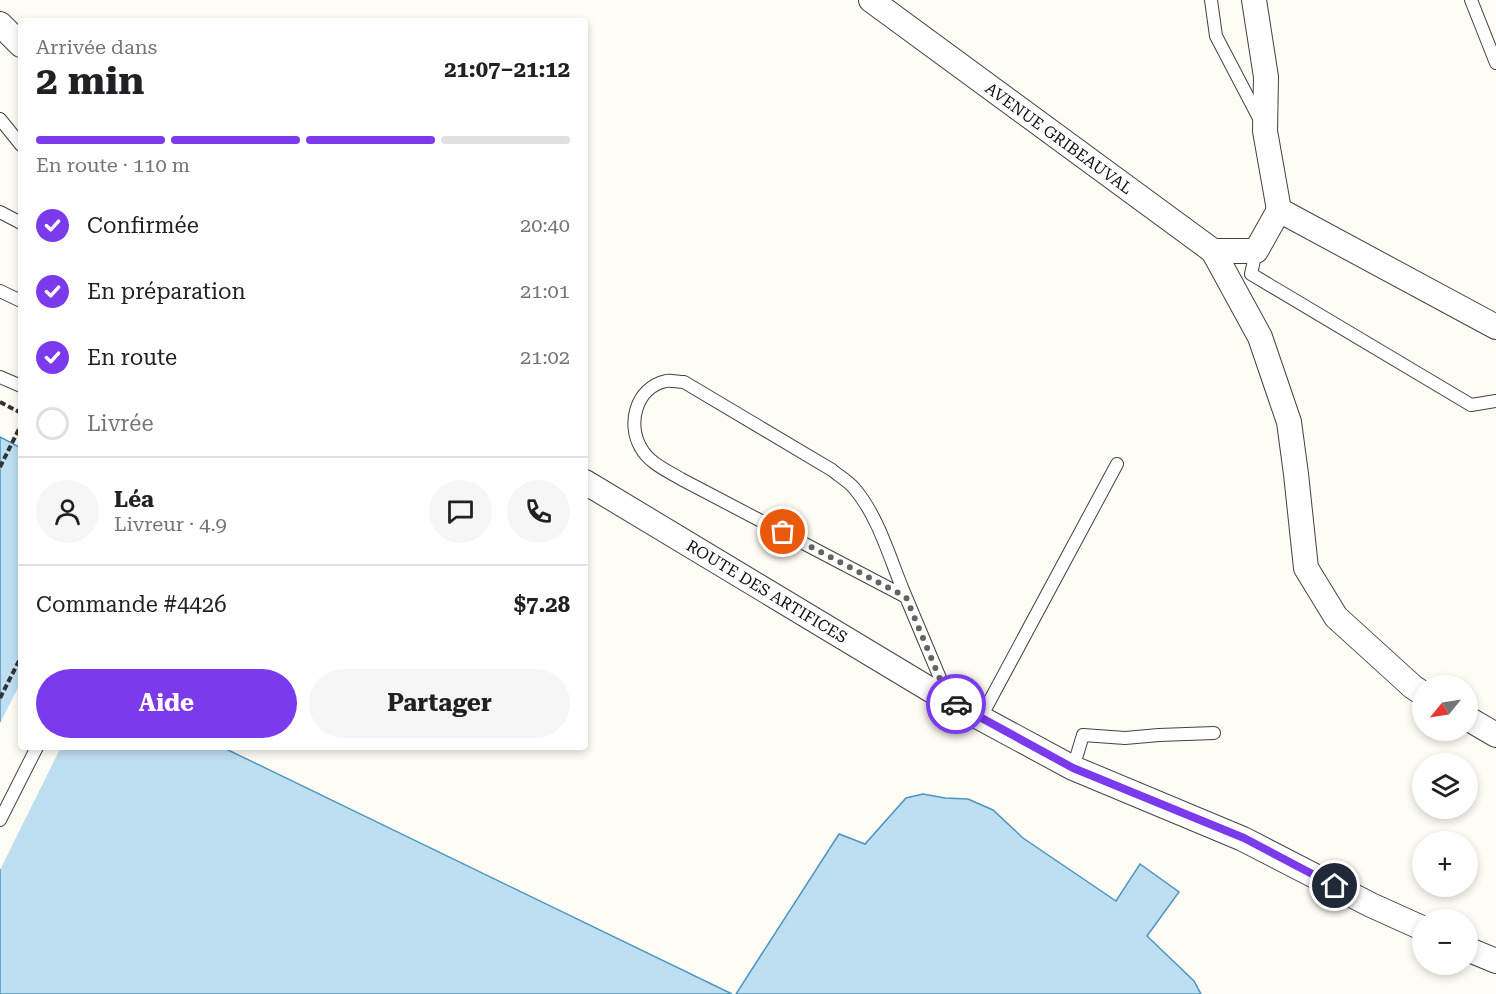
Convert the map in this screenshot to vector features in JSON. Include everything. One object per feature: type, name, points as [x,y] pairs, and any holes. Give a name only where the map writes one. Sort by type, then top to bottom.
[{"type":"street","name":"AVENUE GRIBEAUVAL","points":[[871,0],[1214,251]]},
{"type":"street","points":[[1254,0],[1266,77],[1265,131],[1279,210],[1256,251],[1214,251],[1260,338],[1289,422],[1306,568],[1336,617],[1412,686]]},
{"type":"street","points":[[0,24],[18,42]]},
{"type":"street","points":[[1279,210],[1496,327]]},
{"type":"street","name":"ROUTE DES ARTIFICES","points":[[588,484],[949,701],[1073,768],[1244,838],[1371,905],[1412,923]]},
{"type":"street","points":[[1478,724],[1496,735]]},
{"type":"street","points":[[1478,954],[1496,961]]},
{"type":"lane","points":[[1211,0],[1216,36],[1265,131]]},
{"type":"lane","points":[[1471,0],[1496,63]]},
{"type":"lane","points":[[0,119],[18,141]]},
{"type":"lane","points":[[0,212],[18,221]]},
{"type":"lane","points":[[1256,251],[1251,274],[1472,405],[1496,401]]},
{"type":"lane","points":[[0,291],[18,300]]},
{"type":"lane","points":[[0,377],[18,385]]},
{"type":"lane","points":[[906,597],[681,479],[657,464],[642,450],[634,434],[636,408],[646,392],[667,380],[684,382],[832,470],[853,486],[866,504],[880,533],[949,701]]},
{"type":"lane","points":[[981,717],[1117,464]]},
{"type":"lane","points":[[1073,768],[1083,735],[1125,738],[1214,733]]},
{"type":"lane","points":[[0,820],[35,750]]},
{"type":"path","points":[[0,402],[18,411]]},
{"type":"path","points":[[0,467],[18,431]]},
{"type":"path","points":[[0,698],[18,663]]},
{"type":"water","points":[[0,437],[18,446],[18,700],[0,734]]},
{"type":"water","points":[[57,750],[228,750],[732,994],[0,994],[0,860]]},
{"type":"water","points":[[923,794],[968,799],[993,810],[1023,838],[1116,901],[1140,864],[1179,892],[1147,936],[1194,981],[1201,994],[736,994],[839,834],[865,844],[906,798]]},
{"type":"pier","points":[[18,688],[18,706],[0,737],[0,723]]},
{"type":"pier","points":[[54,750],[60,750],[0,870],[0,853]]},
{"type":"way so far","points":[[783,532],[906,597],[949,701],[956,704]]},
{"type":"route","points":[[956,704],[1073,768],[1244,838],[1335,886]]}]
